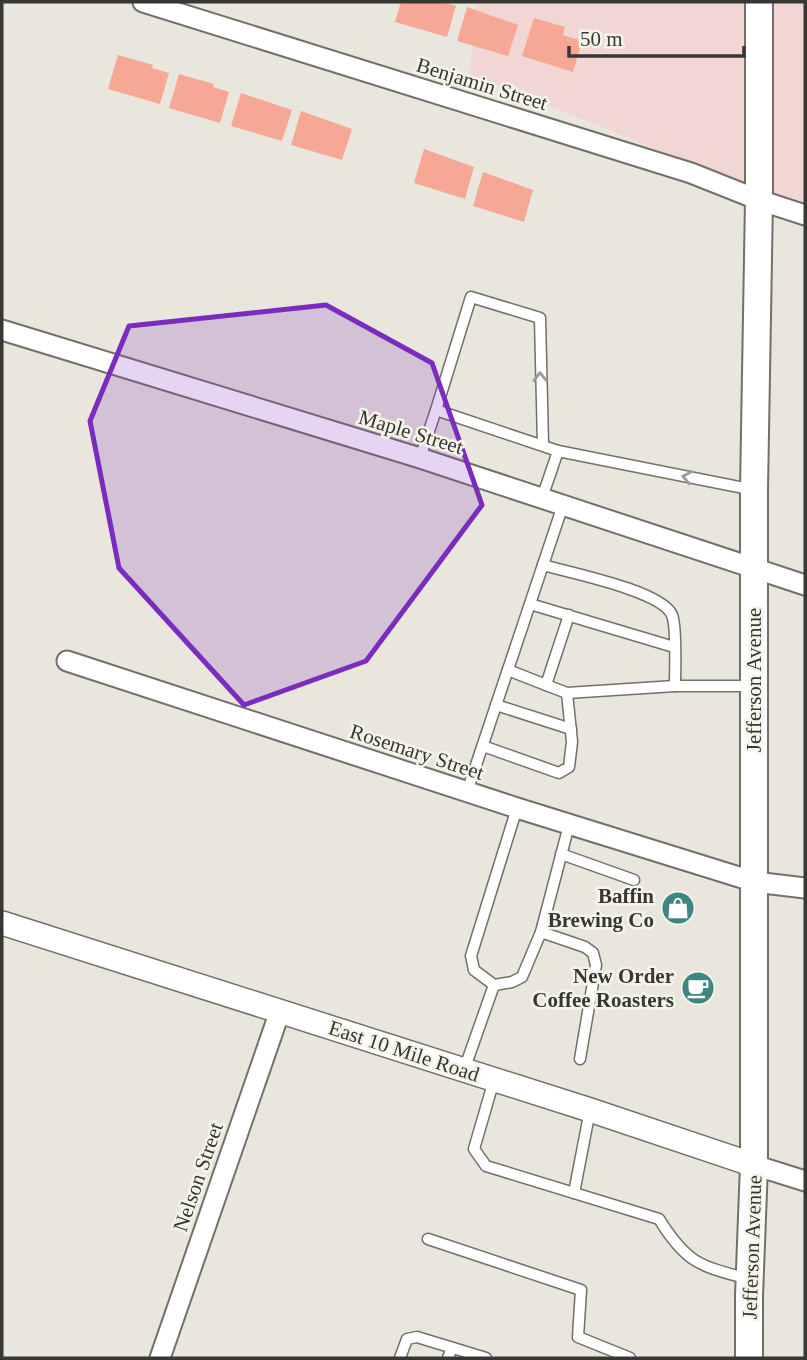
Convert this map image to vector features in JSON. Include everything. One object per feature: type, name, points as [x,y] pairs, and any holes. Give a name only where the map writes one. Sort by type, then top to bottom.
[{"type":"main road","name":"Jefferson Avenue","points":[[749,1358],[754,1165],[754,490],[759,2]]},
{"type":"street","name":"Benjamin Street","points":[[143,2],[691,173],[805,215]]},
{"type":"street","name":"Maple Street","points":[[2,330],[420,458],[805,585]]},
{"type":"street","name":"Rosemary Street","points":[[67,661],[755,883],[805,888]]},
{"type":"street","name":"East 10 Mile Road","points":[[2,923],[805,1181]]},
{"type":"street","name":"Nelson Street","points":[[160,1358],[280,1011]]},
{"type":"lane","points":[[420,458],[471,297],[540,318],[543,445]]},
{"type":"lane","points":[[436,410],[558,451],[754,490]]},
{"type":"lane","points":[[542,498],[558,451]]},
{"type":"lane","points":[[467,792],[563,505]]},
{"type":"lane","points":[[544,565],[649,596],[666,606],[673,617],[675,685]]},
{"type":"lane","points":[[530,604],[674,647]]},
{"type":"lane","points":[[546,685],[569,615]]},
{"type":"lane","points":[[508,670],[567,692],[675,685],[754,685]]},
{"type":"lane","points":[[483,746],[559,773],[569,767],[572,742],[567,692]]},
{"type":"lane","points":[[496,705],[571,729]]},
{"type":"lane","points":[[517,808],[471,956],[474,970],[494,985],[522,977],[541,932],[569,825]]},
{"type":"lane","points":[[561,854],[634,880]]},
{"type":"lane","points":[[541,932],[585,947],[593,953],[596,965],[580,1059]]},
{"type":"lane","points":[[464,1070],[494,985]]},
{"type":"lane","points":[[494,1079],[474,1149],[486,1166],[659,1219],[676,1246],[704,1267],[750,1279]]},
{"type":"lane","points":[[574,1193],[590,1110]]},
{"type":"lane","points":[[428,1239],[581,1290],[578,1338],[630,1358]]},
{"type":"lane","points":[[400,1358],[407,1339],[417,1337],[450,1353],[486,1358]]},
{"type":"highlighted area","points":[[326,305],[432,363],[482,505],[366,661],[244,705],[119,568],[90,421],[129,326]]},
{"type":"shaded area","points":[[476,2],[805,2],[805,209],[470,74]]},
{"type":"building","points":[[401,2],[442,2],[456,6],[447,37],[395,22]]},
{"type":"building","points":[[467,7],[518,25],[508,56],[457,41]]},
{"type":"building","points":[[534,18],[565,27],[563,35],[582,41],[573,72],[522,56]]},
{"type":"building","points":[[118,55],[153,65],[152,68],[169,73],[160,104],[108,89]]},
{"type":"building","points":[[179,74],[214,84],[213,87],[229,92],[220,123],[169,108]]},
{"type":"building","points":[[241,93],[292,110],[282,141],[231,126]]},
{"type":"building","points":[[301,111],[352,129],[342,160],[291,145]]},
{"type":"building","points":[[424,149],[474,167],[465,199],[414,183]]},
{"type":"building","points":[[483,172],[533,190],[524,222],[473,206]]},
{"type":"place","name":"Baffin Brewing Co","points":[[678,908]]},
{"type":"place","name":"New Order Coffee Roasters","points":[[698,988]]}]
